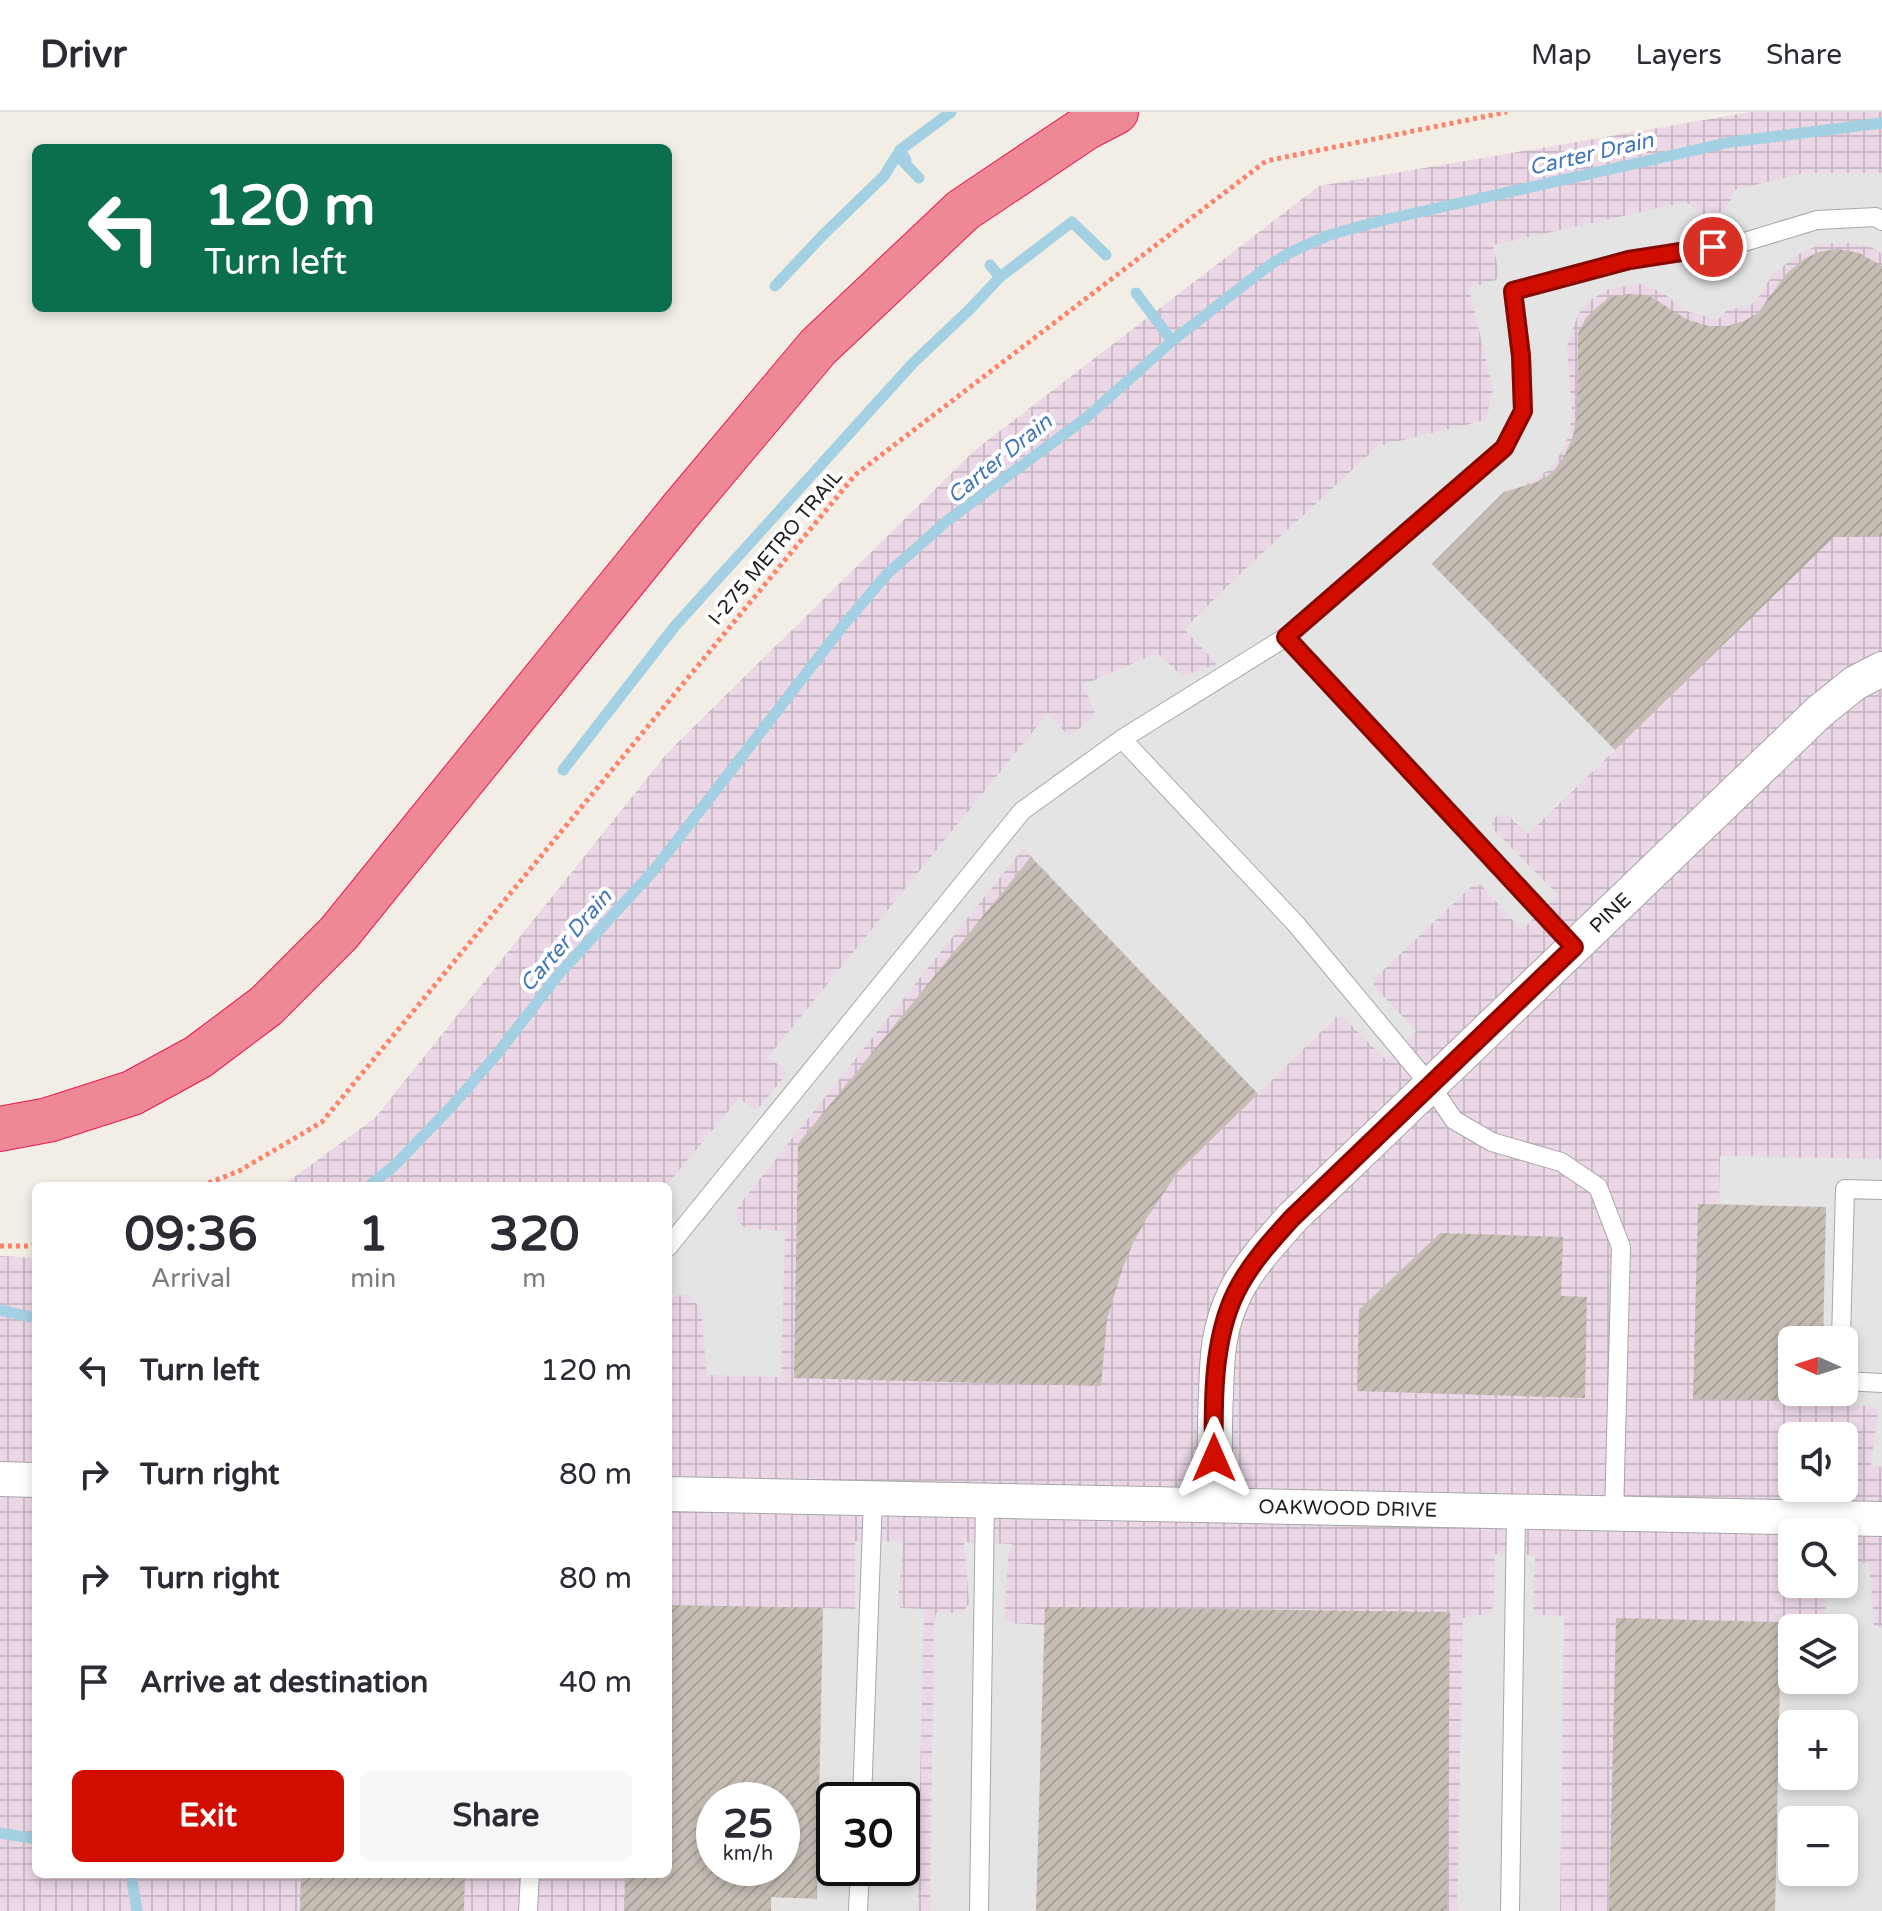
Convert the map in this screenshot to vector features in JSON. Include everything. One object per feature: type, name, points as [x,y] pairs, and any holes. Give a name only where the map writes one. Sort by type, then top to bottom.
[{"type":"highway","points":[[0,1129],[48,1120],[132,1093],[198,1057],[266,1006],[339,933],[682,509],[818,347],[963,210],[1087,127],[1116,112]]},
{"type":"street","name":"PINE","points":[[1215,1505],[1218,1344],[1236,1291],[1256,1259],[1292,1218],[1819,712],[1855,683],[1882,669]]},
{"type":"street","points":[[0,1479],[32,1480]]},
{"type":"street","name":"OAKWOOD DRIVE","points":[[672,1494],[1882,1519]]},
{"type":"lane","points":[[672,1242],[1022,811],[1122,739],[1286,637],[1504,448],[1523,411],[1521,356],[1513,291],[1629,260],[1741,243],[1817,220],[1876,217],[1882,221]]},
{"type":"lane","points":[[1286,637],[1574,947]]},
{"type":"lane","points":[[1122,739],[1296,924],[1430,1085],[1454,1120],[1492,1142],[1561,1162],[1598,1187],[1621,1247],[1614,1514]]},
{"type":"lane","points":[[1841,1326],[1845,1189],[1882,1190]]},
{"type":"lane","points":[[1858,1382],[1882,1383]]},
{"type":"lane","points":[[863,1782],[873,1498]]},
{"type":"lane","points":[[979,1911],[985,1500]]},
{"type":"lane","points":[[1510,1911],[1516,1512]]},
{"type":"lane","points":[[528,1911],[530,1878]]},
{"type":"lane","points":[[858,1911],[859,1886]]},
{"type":"path","name":"I-275 METRO TRAIL","points":[[211,1182],[239,1171],[322,1122],[855,475],[1266,161],[1507,112]]},
{"type":"path","points":[[0,1246],[32,1245]]},
{"type":"shaded area","points":[[1751,112],[1882,112],[1882,1911],[0,1911],[0,1256],[32,1258],[32,1878],[672,1878],[672,1182],[287,1182],[375,1118],[668,752],[975,450],[1319,186]]},
{"type":"shaded area","points":[[1803,173],[1882,173],[1882,254],[1873,248],[1851,243],[1824,244],[1803,251],[1773,274],[1750,306],[1727,310],[1718,320],[1683,310],[1666,295],[1643,284],[1611,288],[1592,299],[1578,314],[1567,346],[1572,413],[1569,435],[1560,454],[1550,469],[1519,489],[1504,492],[1432,564],[1615,750],[1528,834],[1505,813],[1492,820],[1493,829],[1558,895],[1522,930],[1481,885],[1474,884],[1374,979],[1374,986],[1416,1031],[1386,1060],[1343,1017],[1336,1017],[1258,1094],[1022,850],[739,1205],[735,1215],[745,1228],[785,1231],[781,1377],[707,1375],[701,1308],[687,1294],[672,1298],[672,1182],[669,1182],[739,1098],[756,1111],[786,1075],[786,1070],[768,1057],[1048,713],[1071,735],[1095,712],[1083,685],[1157,653],[1182,676],[1217,664],[1184,629],[1378,446],[1486,420],[1493,390],[1469,288],[1496,280],[1499,273],[1493,245],[1686,202],[1697,211],[1714,215],[1724,210],[1734,190]]},
{"type":"shaded area","points":[[1720,1156],[1882,1159],[1882,1467],[1871,1466],[1878,1410],[1873,1406],[1858,1406],[1858,1326],[1823,1326],[1826,1207],[1719,1204]]},
{"type":"shaded area","points":[[855,1541],[903,1542],[898,1605],[900,1608],[924,1609],[920,1782],[819,1782],[823,1608],[855,1609]]},
{"type":"shaded area","points":[[964,1542],[1012,1544],[1008,1556],[1004,1619],[1012,1623],[1044,1625],[1036,1911],[930,1911],[934,1625],[936,1613],[964,1611],[969,1603]]},
{"type":"shaded area","points":[[1495,1554],[1535,1555],[1535,1615],[1564,1616],[1560,1911],[1457,1911],[1463,1618],[1490,1613],[1494,1605]]},
{"type":"shaded area","points":[[1858,1563],[1869,1563],[1874,1626],[1882,1627],[1882,1911],[1775,1911],[1778,1789],[1858,1790],[1858,1710],[1780,1710],[1780,1694],[1858,1694],[1858,1614],[1826,1614],[1826,1598],[1858,1598]]},
{"type":"shaded area","points":[[817,1886],[918,1886],[917,1911],[771,1911],[771,1897],[817,1898]]},
{"type":"building","points":[[1838,249],[1859,253],[1882,266],[1882,536],[1834,537],[1615,750],[1432,564],[1504,492],[1537,482],[1553,472],[1565,455],[1577,416],[1578,333],[1586,318],[1610,297],[1648,295],[1688,320],[1709,326],[1728,326],[1758,313],[1786,274],[1804,259],[1819,252]]},
{"type":"building","points":[[1031,857],[1258,1094],[1177,1173],[1134,1241],[1107,1319],[1101,1386],[794,1378],[798,1144]]},
{"type":"building","points":[[1698,1204],[1826,1207],[1823,1326],[1778,1326],[1778,1400],[1693,1399]]},
{"type":"building","points":[[1440,1233],[1563,1237],[1561,1296],[1587,1297],[1585,1398],[1357,1391],[1359,1310]]},
{"type":"building","points":[[672,1605],[823,1608],[819,1782],[816,1782],[817,1899],[771,1897],[771,1911],[624,1911],[625,1878],[672,1878]]},
{"type":"building","points":[[1045,1607],[1450,1612],[1447,1911],[1036,1911]]},
{"type":"building","points":[[1616,1618],[1778,1622],[1775,1911],[1609,1911]]},
{"type":"building","points":[[301,1878],[465,1878],[464,1911],[300,1911]]},
{"type":"waterway","points":[[906,160],[900,150],[951,112]]},
{"type":"waterway","name":"Carter Drain","points":[[374,1182],[395,1165],[451,1107],[559,974],[654,870],[842,627],[887,574],[948,520],[1086,418],[1172,341],[1267,267],[1329,235],[1384,220],[1731,142],[1882,123]]},
{"type":"waterway","points":[[775,286],[884,176],[897,155],[919,178]]},
{"type":"waterway","points":[[563,770],[675,626],[913,363],[1000,277],[1072,222],[1106,255]]},
{"type":"waterway","points":[[990,265],[1000,277]]},
{"type":"waterway","points":[[1136,293],[1172,341]]},
{"type":"waterway","name":"Carter Drain","points":[[0,1310],[32,1317]]},
{"type":"waterway","points":[[0,1833],[32,1838]]},
{"type":"waterway","points":[[132,1878],[137,1911]]},
{"type":"route","points":[[1214,1458],[1218,1344],[1236,1291],[1256,1259],[1292,1218],[1574,947],[1286,637],[1504,448],[1523,411],[1521,356],[1513,291],[1629,260],[1713,247]]}]
